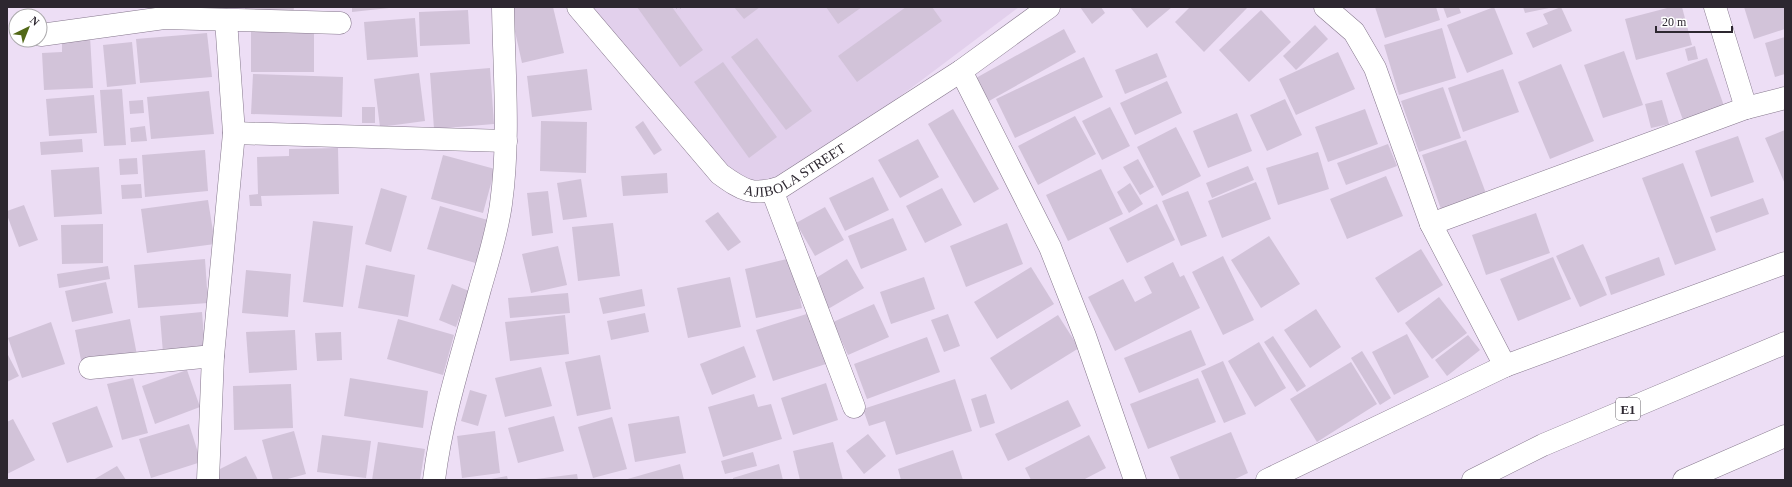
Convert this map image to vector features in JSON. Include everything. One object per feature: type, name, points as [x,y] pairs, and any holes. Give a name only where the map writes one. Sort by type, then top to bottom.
[{"type":"main road","points":[[434,480],[438,449],[450,397],[493,244],[501,204],[506,140],[503,7]]},
{"type":"main road","name":"AJIBOLA STREET","points":[[578,7],[720,174],[739,188],[754,192],[772,190],[781,187],[961,71],[1049,7]]},
{"type":"main road","points":[[1326,7],[1354,32],[1375,68],[1431,224],[1505,366]]},
{"type":"main road","points":[[1715,7],[1746,108]]},
{"type":"main road","points":[[48,34],[164,18],[340,23]]},
{"type":"main road","points":[[208,480],[213,356],[234,133],[226,20]]},
{"type":"main road","points":[[961,71],[1050,247],[1085,336],[1135,480]]},
{"type":"main road","points":[[1431,224],[1746,108],[1785,98]]},
{"type":"main road","points":[[234,133],[506,140]]},
{"type":"main road","points":[[772,190],[854,407]]},
{"type":"main road","points":[[1267,480],[1505,366],[1785,264]]},
{"type":"main road","name":"E1","points":[[1472,480],[1543,445],[1785,344]]},
{"type":"main road","points":[[90,368],[213,356]]},
{"type":"main road","points":[[1684,480],[1785,436]]},
{"type":"path","points":[[676,7],[682,7]]},
{"type":"shaded area","points":[[574,7],[1019,7],[822,155],[735,196]]},
{"type":"building","points":[[245,7],[294,7],[293,15],[245,14]]},
{"type":"building","points":[[352,7],[389,7],[389,8],[352,12]]},
{"type":"building","points":[[519,7],[553,7],[564,53],[522,63],[510,9]]},
{"type":"building","points":[[637,7],[672,7],[703,50],[680,67]]},
{"type":"building","points":[[734,7],[760,7],[744,19]]},
{"type":"building","points":[[826,7],[862,7],[838,24]]},
{"type":"building","points":[[906,7],[932,7],[942,21],[857,82],[838,56]]},
{"type":"building","points":[[1080,7],[1101,7],[1105,13],[1092,24]]},
{"type":"building","points":[[1130,7],[1172,7],[1147,28]]},
{"type":"building","points":[[1190,7],[1248,7],[1204,52],[1175,22]]},
{"type":"building","points":[[1375,7],[1436,7],[1440,20],[1385,38]]},
{"type":"building","points":[[1443,7],[1459,7],[1461,13],[1447,18]]},
{"type":"building","points":[[1494,7],[1513,54],[1467,73],[1447,25]]},
{"type":"building","points":[[1523,7],[1549,7],[1549,8],[1525,13]]},
{"type":"building","points":[[1561,7],[1572,31],[1533,48],[1526,33],[1548,24],[1543,14]]},
{"type":"building","points":[[1671,7],[1682,7],[1692,45],[1636,60],[1625,19]]},
{"type":"building","points":[[1744,7],[1785,7],[1785,29],[1754,39]]},
{"type":"building","points":[[468,10],[470,44],[420,46],[419,12]]},
{"type":"building","points":[[1261,10],[1291,42],[1249,82],[1219,50]]},
{"type":"building","points":[[415,18],[418,57],[367,60],[364,22]]},
{"type":"building","points":[[1315,25],[1328,39],[1296,70],[1283,56]]},
{"type":"building","points":[[251,26],[314,27],[314,72],[251,72]]},
{"type":"building","points":[[1442,28],[1456,78],[1399,95],[1384,45]]},
{"type":"building","points":[[1064,29],[1076,52],[989,101],[976,78]]},
{"type":"building","points":[[207,33],[212,77],[140,83],[136,39]]},
{"type":"building","points":[[90,36],[93,88],[44,90],[42,53],[62,52],[62,37]]},
{"type":"building","points":[[1785,37],[1785,74],[1775,77],[1765,43]]},
{"type":"building","points":[[757,38],[812,111],[786,130],[731,57]]},
{"type":"building","points":[[132,42],[136,84],[107,87],[103,45]]},
{"type":"building","points":[[1695,46],[1698,59],[1688,61],[1685,49]]},
{"type":"building","points":[[1624,51],[1643,105],[1603,118],[1584,65]]},
{"type":"building","points":[[1338,52],[1355,89],[1296,115],[1279,79]]},
{"type":"building","points":[[1157,53],[1167,77],[1125,94],[1115,70]]},
{"type":"building","points":[[1084,57],[1103,97],[1015,138],[996,99]]},
{"type":"building","points":[[1707,58],[1724,106],[1683,120],[1666,73]]},
{"type":"building","points":[[723,62],[777,137],[749,158],[694,82]]},
{"type":"building","points":[[1561,64],[1594,141],[1550,159],[1518,82]]},
{"type":"building","points":[[490,68],[494,124],[434,129],[430,73]]},
{"type":"building","points":[[587,69],[592,110],[532,117],[527,76]]},
{"type":"building","points":[[1503,69],[1519,112],[1463,132],[1448,88]]},
{"type":"building","points":[[419,73],[425,121],[380,127],[374,79]]},
{"type":"building","points":[[253,74],[343,77],[342,117],[251,114]]},
{"type":"building","points":[[1167,81],[1182,113],[1135,135],[1120,103]]},
{"type":"building","points":[[1443,87],[1461,138],[1419,152],[1401,101]]},
{"type":"building","points":[[122,89],[126,145],[104,146],[100,90]]},
{"type":"building","points":[[209,91],[214,134],[151,139],[147,97]]},
{"type":"building","points":[[94,95],[97,133],[49,136],[46,99]]},
{"type":"building","points":[[1285,99],[1302,135],[1267,151],[1250,115]]},
{"type":"building","points":[[143,100],[144,113],[130,114],[129,101]]},
{"type":"building","points":[[1662,100],[1669,124],[1651,128],[1645,104]]},
{"type":"building","points":[[362,107],[375,107],[375,123],[362,123]]},
{"type":"building","points":[[1110,107],[1130,146],[1102,160],[1082,121]]},
{"type":"building","points":[[953,109],[999,189],[974,203],[928,124]]},
{"type":"building","points":[[1365,109],[1378,144],[1328,162],[1315,127]]},
{"type":"building","points":[[1237,113],[1252,151],[1208,168],[1193,131]]},
{"type":"building","points":[[1075,116],[1096,154],[1038,185],[1018,146]]},
{"type":"building","points":[[541,121],[587,122],[586,173],[540,171]]},
{"type":"building","points":[[643,121],[662,150],[654,155],[635,127]]},
{"type":"building","points":[[145,126],[147,141],[131,142],[130,128]]},
{"type":"building","points":[[1176,127],[1201,176],[1162,196],[1137,147]]},
{"type":"building","points":[[1785,130],[1785,184],[1765,138]]},
{"type":"building","points":[[1738,136],[1754,182],[1711,197],[1695,151]]},
{"type":"building","points":[[82,139],[83,152],[41,155],[40,142]]},
{"type":"building","points":[[918,139],[939,177],[900,198],[878,160]]},
{"type":"building","points":[[1466,140],[1487,196],[1442,212],[1422,155]]},
{"type":"building","points":[[1388,144],[1397,166],[1346,185],[1337,163]]},
{"type":"building","points":[[338,148],[339,194],[261,196],[262,206],[250,206],[249,195],[258,194],[257,157],[289,156],[289,149]]},
{"type":"building","points":[[205,150],[208,191],[145,197],[142,155]]},
{"type":"building","points":[[1318,152],[1329,189],[1278,205],[1266,168]]},
{"type":"building","points":[[443,155],[495,169],[483,213],[431,199]]},
{"type":"building","points":[[137,158],[138,174],[120,175],[119,159]]},
{"type":"building","points":[[1138,159],[1154,187],[1140,195],[1123,167]]},
{"type":"building","points":[[1683,163],[1716,250],[1675,265],[1642,178]]},
{"type":"building","points":[[1248,166],[1254,180],[1212,198],[1206,183]]},
{"type":"building","points":[[99,167],[102,214],[54,217],[51,170]]},
{"type":"building","points":[[1101,169],[1123,214],[1068,241],[1046,195]]},
{"type":"building","points":[[667,173],[668,193],[623,196],[621,176]]},
{"type":"building","points":[[1386,176],[1403,216],[1347,239],[1330,199]]},
{"type":"building","points":[[873,177],[889,210],[845,231],[829,198]]},
{"type":"building","points":[[581,179],[587,217],[563,220],[557,183]]},
{"type":"building","points":[[1256,182],[1271,219],[1222,238],[1208,201]]},
{"type":"building","points":[[1130,183],[1143,204],[1129,213],[1117,192]]},
{"type":"building","points":[[141,184],[142,198],[122,199],[121,185]]},
{"type":"building","points":[[381,188],[407,196],[391,252],[365,244]]},
{"type":"building","points":[[942,188],[962,225],[925,243],[906,206]]},
{"type":"building","points":[[548,191],[553,233],[532,236],[527,193]]},
{"type":"building","points":[[1188,191],[1207,236],[1181,246],[1162,201]]},
{"type":"building","points":[[1763,198],[1769,214],[1716,233],[1710,217]]},
{"type":"building","points":[[208,200],[215,244],[147,253],[141,209]]},
{"type":"building","points":[[1157,204],[1175,240],[1127,263],[1109,228]]},
{"type":"building","points":[[24,205],[38,240],[19,247],[7,215],[7,211]]},
{"type":"building","points":[[440,206],[491,221],[479,264],[427,249]]},
{"type":"building","points":[[825,207],[844,240],[815,256],[796,223]]},
{"type":"building","points":[[718,212],[741,242],[728,251],[705,221]]},
{"type":"building","points":[[1536,213],[1550,253],[1486,275],[1472,235]]},
{"type":"building","points":[[893,218],[907,250],[861,269],[848,236]]},
{"type":"building","points":[[313,221],[353,226],[343,307],[303,302]]},
{"type":"building","points":[[613,223],[620,276],[578,281],[572,227]]},
{"type":"building","points":[[1007,223],[1023,264],[966,287],[950,246]]},
{"type":"building","points":[[103,224],[103,263],[62,264],[61,225]]},
{"type":"building","points":[[1269,236],[1300,284],[1261,308],[1231,260]]},
{"type":"building","points":[[1583,244],[1607,295],[1580,307],[1556,256]]},
{"type":"building","points":[[558,246],[567,285],[531,293],[522,254]]},
{"type":"building","points":[[1421,249],[1443,285],[1398,313],[1375,278]]},
{"type":"building","points":[[1223,256],[1254,320],[1223,335],[1192,272]]},
{"type":"building","points":[[1553,257],[1571,299],[1518,321],[1500,279]]},
{"type":"building","points":[[1659,257],[1665,275],[1611,295],[1605,277]]},
{"type":"building","points":[[791,258],[802,308],[756,318],[745,269]]},
{"type":"building","points":[[205,259],[208,303],[138,308],[134,265]]},
{"type":"building","points":[[847,259],[864,288],[828,309],[811,281]]},
{"type":"building","points":[[1173,262],[1180,277],[1184,275],[1200,308],[1115,351],[1088,297],[1123,279],[1135,302],[1152,293],[1144,277]]},
{"type":"building","points":[[366,265],[415,275],[408,317],[358,308]]},
{"type":"building","points":[[108,266],[110,279],[59,288],[57,274]]},
{"type":"building","points":[[1031,267],[1054,304],[997,339],[974,302]]},
{"type":"building","points":[[246,270],[291,274],[288,317],[242,313]]},
{"type":"building","points":[[730,277],[741,327],[688,338],[677,288]]},
{"type":"building","points":[[924,277],[935,309],[891,324],[880,292]]},
{"type":"building","points":[[106,282],[113,313],[72,322],[65,291]]},
{"type":"building","points":[[452,284],[469,291],[456,327],[439,320]]},
{"type":"building","points":[[642,289],[645,306],[603,314],[599,298]]},
{"type":"building","points":[[568,293],[570,313],[510,318],[508,298]]},
{"type":"building","points":[[1439,297],[1467,333],[1432,359],[1405,323]]},
{"type":"building","points":[[874,304],[889,337],[848,355],[833,322]]},
{"type":"building","points":[[1316,309],[1341,347],[1310,368],[1284,330]]},
{"type":"building","points":[[202,312],[205,350],[163,353],[160,316]]},
{"type":"building","points":[[813,312],[829,363],[773,381],[756,330]]},
{"type":"building","points":[[645,313],[649,332],[611,340],[607,321]]},
{"type":"building","points":[[948,314],[960,346],[944,352],[931,320]]},
{"type":"building","points":[[565,315],[569,354],[510,361],[505,322]]},
{"type":"building","points":[[1058,315],[1079,348],[1011,390],[990,358]]},
{"type":"building","points":[[130,319],[137,355],[82,365],[75,330]]},
{"type":"building","points":[[398,319],[454,335],[443,375],[387,359]]},
{"type":"building","points":[[51,322],[65,364],[22,378],[8,338]]},
{"type":"building","points":[[295,330],[297,370],[249,373],[246,332]]},
{"type":"building","points":[[1191,330],[1206,365],[1139,393],[1124,358]]},
{"type":"building","points":[[341,332],[342,360],[317,361],[315,333]]},
{"type":"building","points":[[1407,334],[1429,377],[1394,395],[1372,352]]},
{"type":"building","points":[[1468,335],[1480,350],[1447,376],[1435,360]]},
{"type":"building","points":[[1273,336],[1306,386],[1297,392],[1264,342]]},
{"type":"building","points":[[927,337],[940,372],[867,399],[854,364]]},
{"type":"building","points":[[1259,342],[1286,388],[1255,407],[1228,361]]},
{"type":"building","points":[[744,346],[756,377],[712,395],[700,364]]},
{"type":"building","points":[[1362,351],[1391,398],[1380,405],[1351,358]]},
{"type":"building","points":[[7,353],[19,376],[7,382]]},
{"type":"building","points":[[600,355],[611,409],[577,416],[565,362]]},
{"type":"building","points":[[1223,361],[1246,414],[1224,423],[1201,371]]},
{"type":"building","points":[[1351,362],[1377,404],[1317,442],[1290,399]]},
{"type":"building","points":[[541,367],[552,406],[505,417],[495,378]]},
{"type":"building","points":[[187,370],[200,407],[155,424],[142,386]]},
{"type":"building","points":[[133,378],[148,433],[122,440],[107,384]]},
{"type":"building","points":[[350,378],[428,391],[423,428],[344,416]]},
{"type":"building","points":[[1198,378],[1216,422],[1148,449],[1130,404]]},
{"type":"building","points":[[955,379],[972,431],[896,455],[885,421],[869,426],[863,409]]},
{"type":"building","points":[[826,383],[838,420],[793,435],[781,398]]},
{"type":"building","points":[[291,384],[293,428],[234,430],[233,386]]},
{"type":"building","points":[[470,390],[487,395],[478,426],[461,421]]},
{"type":"building","points":[[754,394],[758,407],[771,404],[782,439],[723,457],[708,407]]},
{"type":"building","points":[[986,394],[995,423],[980,428],[971,399]]},
{"type":"building","points":[[1068,400],[1081,426],[1008,461],[995,434]]},
{"type":"building","points":[[97,406],[113,447],[67,463],[52,423]]},
{"type":"building","points":[[554,416],[564,451],[518,463],[508,428]]},
{"type":"building","points":[[679,416],[686,453],[635,462],[628,424]]},
{"type":"building","points":[[612,417],[627,469],[593,478],[578,427]]},
{"type":"building","points":[[13,419],[35,460],[7,474],[7,422]]},
{"type":"building","points":[[189,424],[201,462],[151,478],[139,439]]},
{"type":"building","points":[[294,431],[306,474],[284,480],[273,480],[262,440]]},
{"type":"building","points":[[495,431],[500,473],[462,478],[457,436]]},
{"type":"building","points":[[1231,432],[1248,473],[1233,480],[1180,480],[1170,457]]},
{"type":"building","points":[[868,434],[886,456],[864,474],[846,451]]},
{"type":"building","points":[[322,435],[371,441],[366,478],[317,472]]},
{"type":"building","points":[[1089,435],[1106,468],[1083,480],[1031,480],[1025,468]]},
{"type":"building","points":[[378,442],[425,449],[420,480],[372,480]]},
{"type":"building","points":[[833,442],[843,480],[800,480],[793,451]]},
{"type":"building","points":[[953,450],[963,480],[901,480],[898,469]]},
{"type":"building","points":[[753,452],[757,466],[725,474],[721,461]]},
{"type":"building","points":[[246,456],[258,480],[213,480],[210,474]]},
{"type":"building","points":[[680,464],[684,480],[624,480]]},
{"type":"building","points":[[779,464],[783,480],[733,480],[733,478]]},
{"type":"building","points":[[117,466],[126,480],[93,480]]},
{"type":"building","points":[[577,474],[578,480],[536,480],[536,479]]},
{"type":"building","points":[[507,476],[508,480],[491,480],[491,479]]}]
